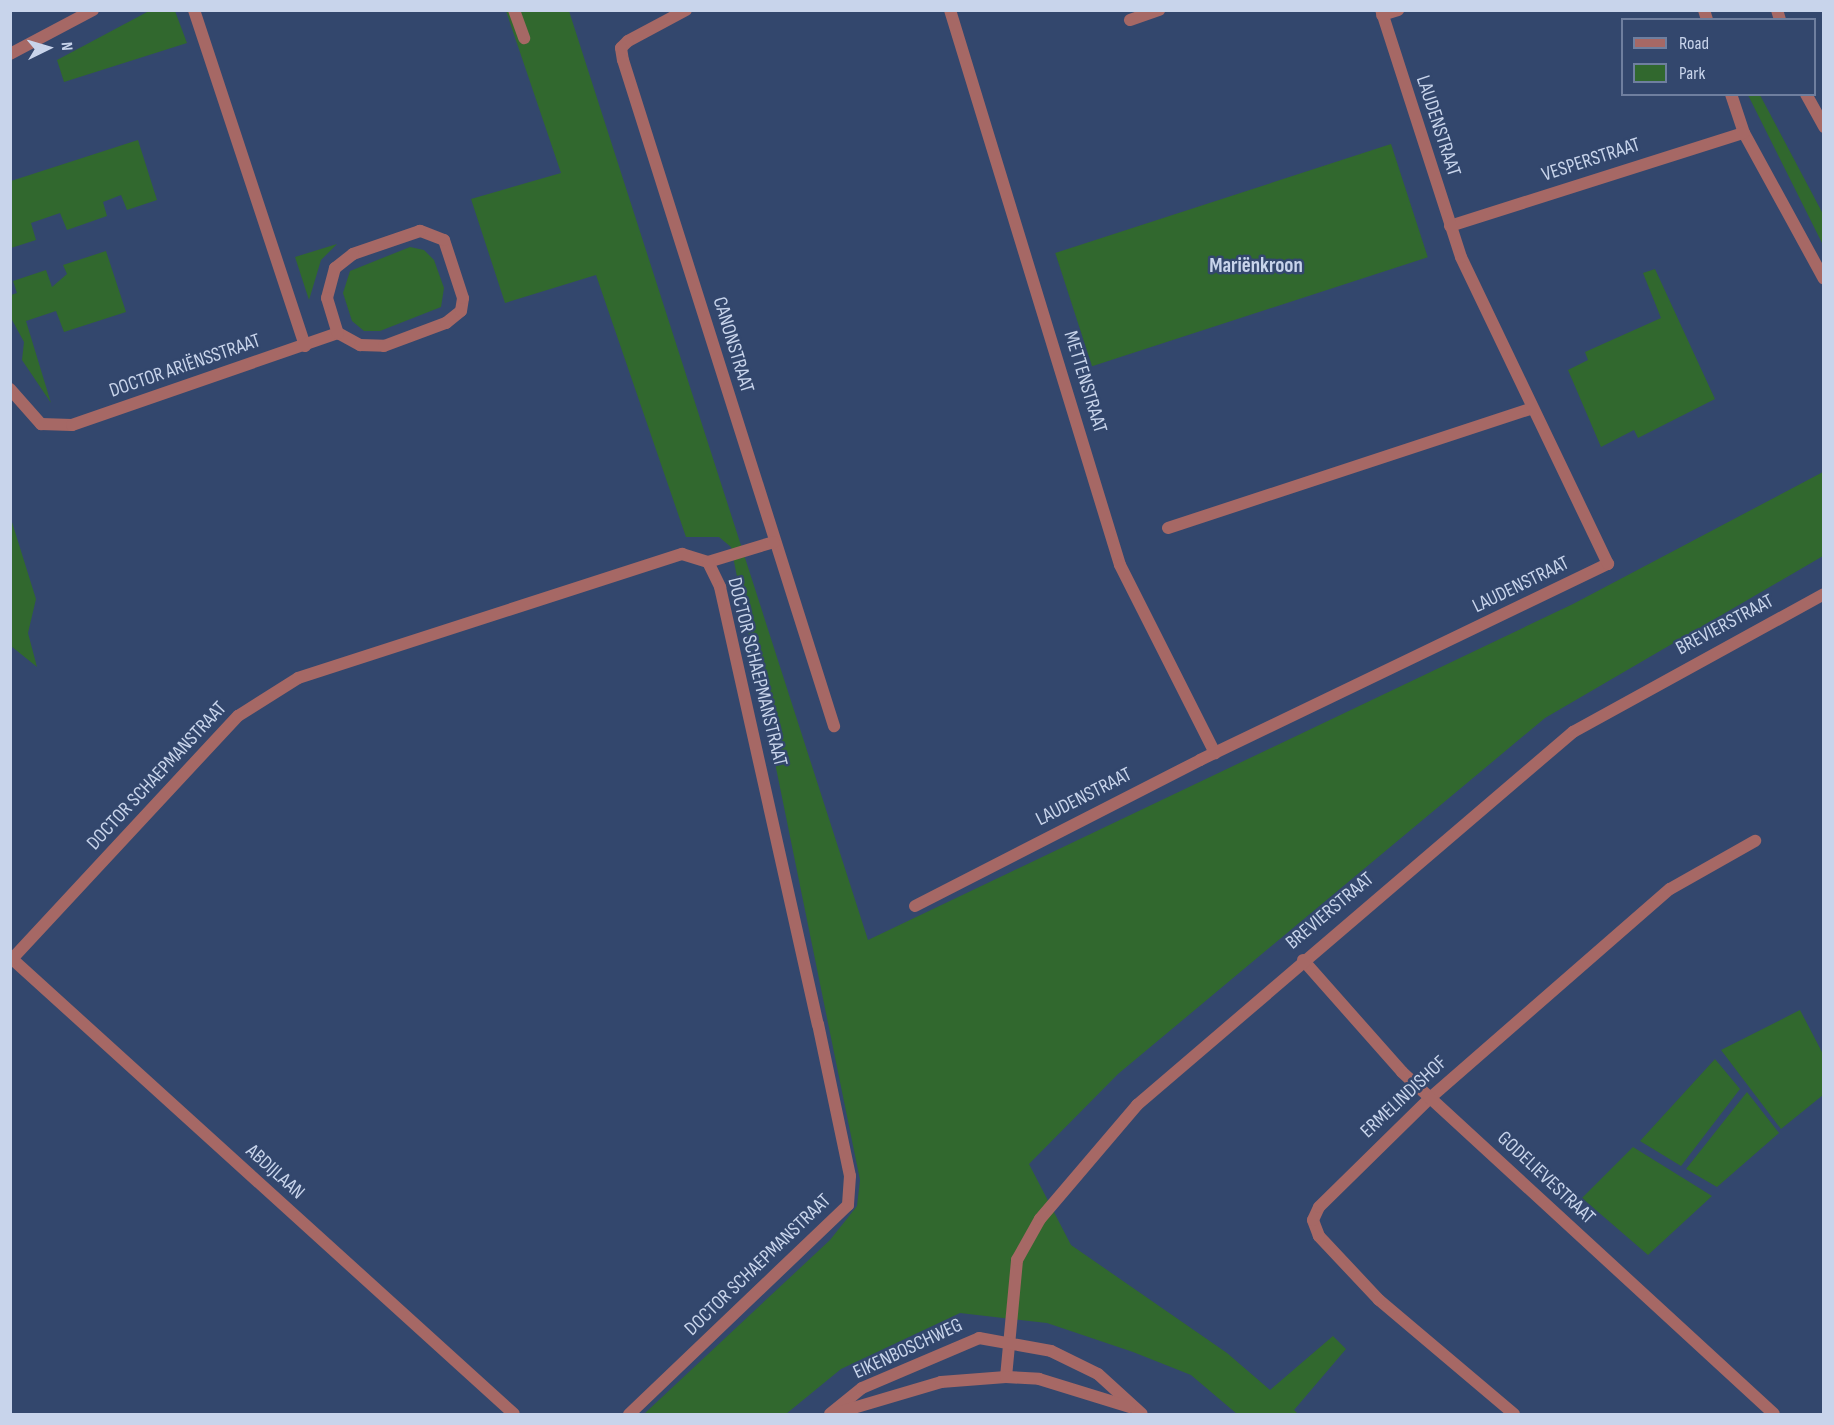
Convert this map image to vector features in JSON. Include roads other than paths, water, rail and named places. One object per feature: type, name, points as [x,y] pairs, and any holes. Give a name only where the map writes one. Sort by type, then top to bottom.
[{"type":"street","points":[[10,54],[93,10]]},
{"type":"street","points":[[194,10],[305,346]]},
{"type":"street","points":[[514,10],[524,38]]},
{"type":"street","name":"CANONSTRAAT","points":[[686,10],[621,48],[774,542],[834,726]]},
{"type":"street","name":"METTENSTRAAT","points":[[950,10],[1120,565],[1215,753]]},
{"type":"street","points":[[1130,20],[1159,10]]},
{"type":"street","points":[[1382,13],[1398,10]]},
{"type":"street","name":"LAUDENSTRAAT","points":[[915,906],[1215,753],[1608,564],[1531,409],[1450,226],[1382,13]]},
{"type":"street","points":[[1732,96],[1744,133],[1824,279]]},
{"type":"street","points":[[1807,96],[1824,127]]},
{"type":"street","name":"VESPERSTRAAT","points":[[1450,226],[1744,133]]},
{"type":"street","points":[[420,231],[444,240],[463,298],[461,311],[446,323],[384,346],[360,345],[338,333],[327,298],[335,268],[353,254],[420,231]]},
{"type":"street","name":"DOCTOR ARIËNSSTRAAT","points":[[10,388],[41,424],[72,425],[338,333]]},
{"type":"street","points":[[1168,528],[1531,409]]},
{"type":"street","points":[[708,562],[774,542]]},
{"type":"street","name":"DOCTOR SCHAEPMANSTRAAT","points":[[11,958],[238,716],[298,678],[682,554],[708,562],[720,587],[818,1024],[850,1176],[848,1205],[629,1414]]},
{"type":"street","name":"BREVIERSTRAAT","points":[[1006,1377],[1017,1260],[1040,1219],[1137,1105],[1303,960],[1573,732],[1824,594]]},
{"type":"street","name":"ERMELINDISHOF","points":[[1514,1414],[1379,1300],[1319,1236],[1313,1220],[1319,1207],[1430,1098],[1670,889],[1755,841]]},
{"type":"street","name":"ABDIJLAAN","points":[[11,958],[514,1414]]},
{"type":"street","name":"GODELIEVESTRAAT","points":[[1303,960],[1430,1098],[1774,1414]]},
{"type":"street","name":"EIKENBOSCHWEG","points":[[831,1414],[862,1388],[933,1354],[979,1338],[1035,1343],[1098,1374],[1137,1411]]},
{"type":"street","name":"EIKENBOSCHWEG","points":[[831,1414],[941,1382],[1006,1377],[1039,1379],[1137,1411]]},
{"type":"district","name":"Mariënkroon","points":[[1256,266]]}]
